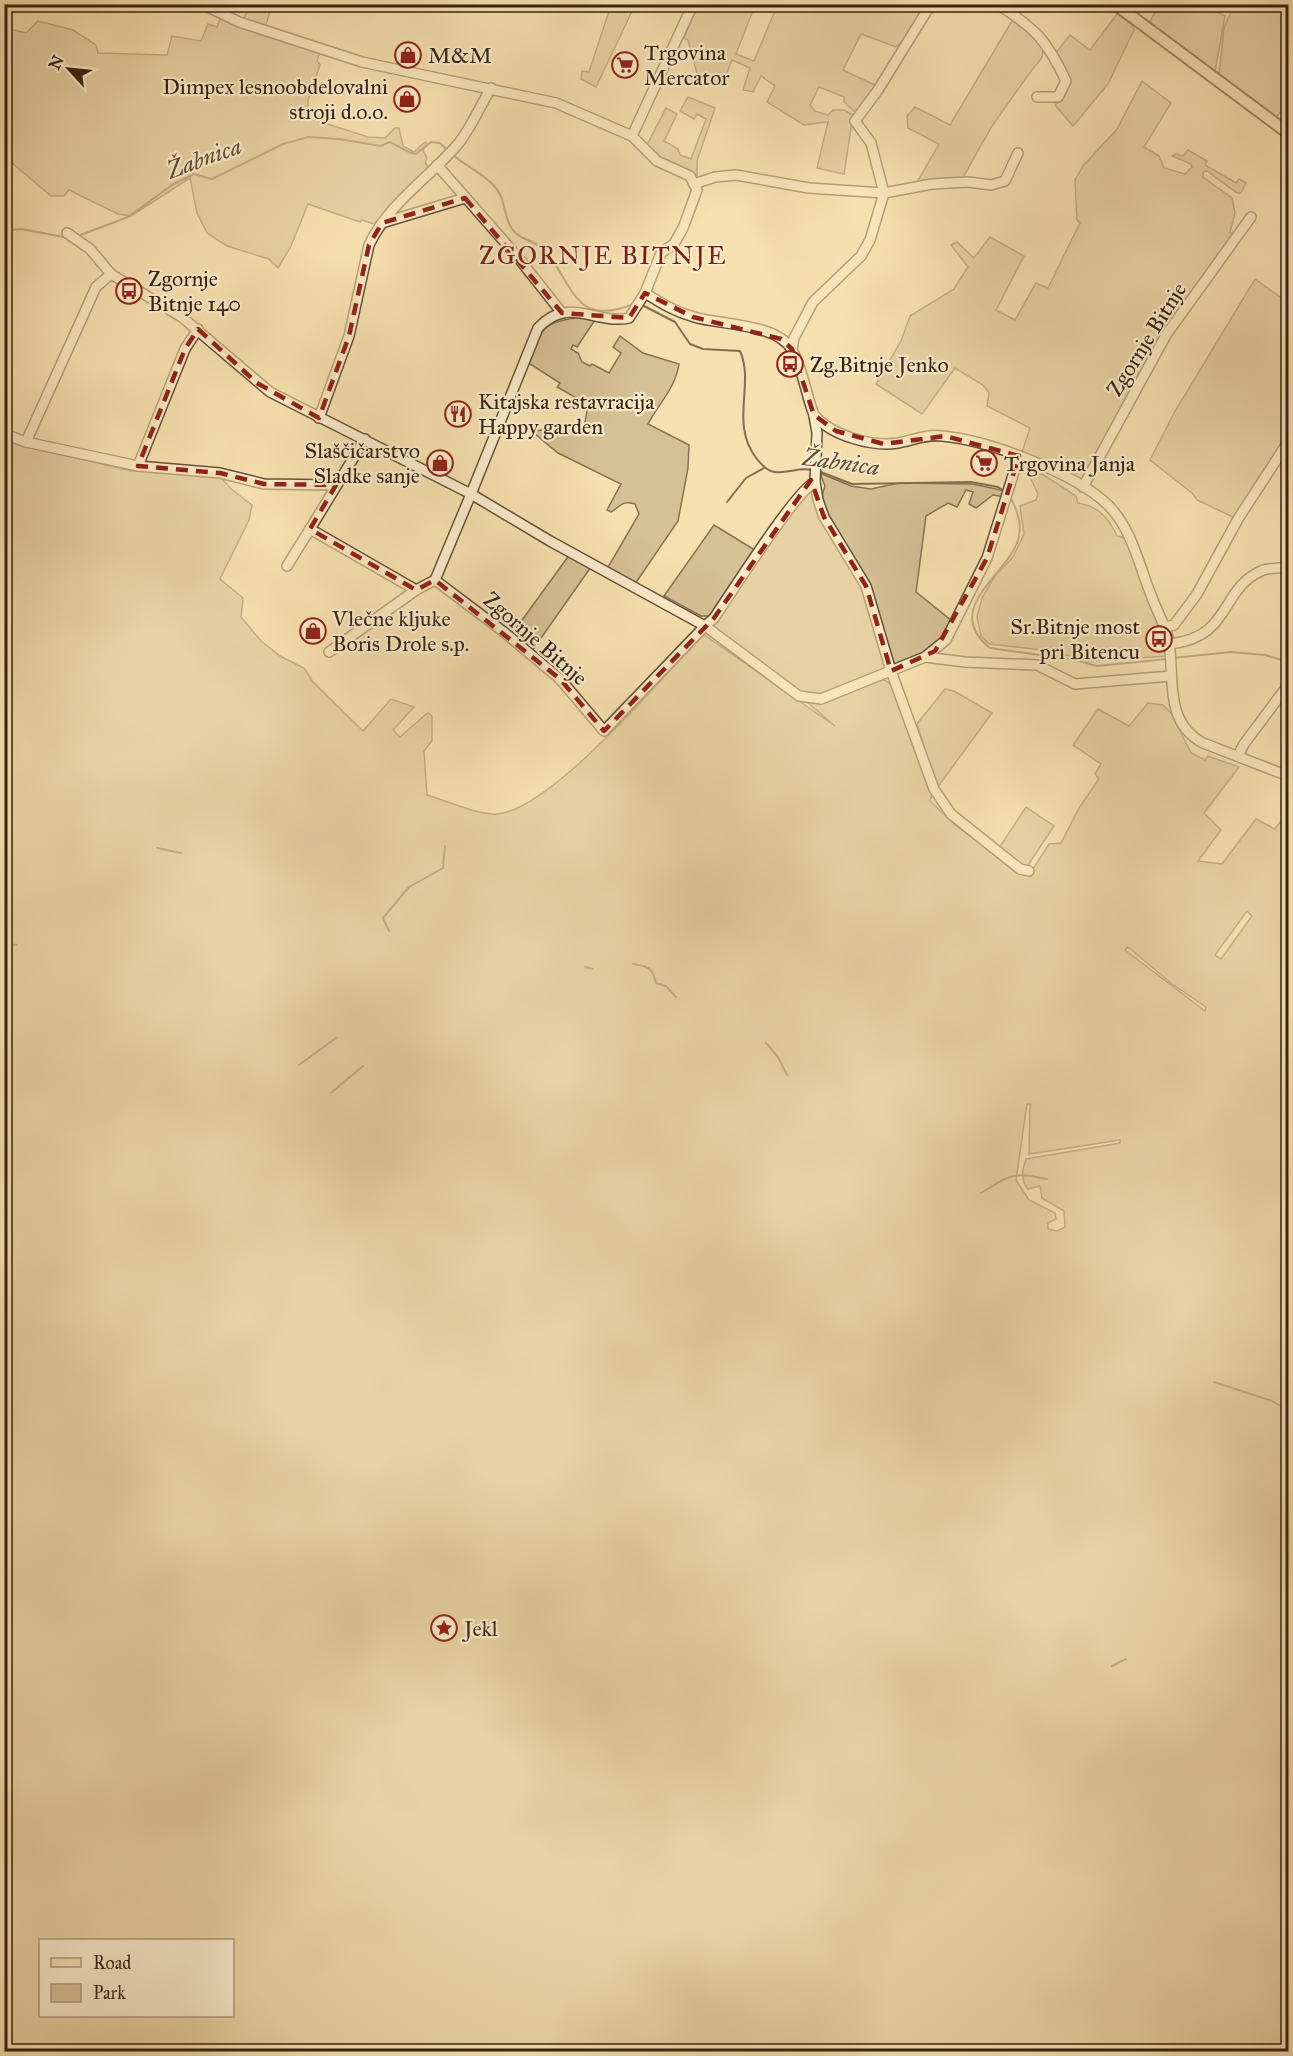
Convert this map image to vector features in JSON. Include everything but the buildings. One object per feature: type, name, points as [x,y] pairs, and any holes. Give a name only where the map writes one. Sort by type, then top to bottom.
[{"type":"main road","points":[[1115,4],[1288,133]]},
{"type":"street","points":[[202,4],[239,22],[362,62],[556,103],[632,136],[657,160],[690,177],[694,184],[696,196],[683,228],[674,244],[661,253],[643,296],[629,318],[622,319],[583,312],[562,313],[543,322],[533,337],[435,580],[416,590],[329,652]]},
{"type":"street","points":[[632,136],[693,4]]},
{"type":"street","points":[[931,4],[884,81],[855,121],[871,143],[884,193],[870,240],[861,256],[813,302],[794,338],[792,349],[814,415],[817,463],[815,479],[824,517],[866,586],[891,671],[941,802],[951,814],[1020,869],[1029,871]]},
{"type":"street","points":[[997,4],[1036,32],[1066,81],[1058,97],[1037,97]]},
{"type":"street","points":[[319,418],[349,336],[369,245],[382,223],[454,148],[491,88]]},
{"type":"street","points":[[694,184],[715,177],[736,175],[809,188],[884,193],[932,184],[968,182],[991,185],[1005,181],[1018,153]]},
{"type":"street","points":[[437,165],[516,255],[562,313]]},
{"type":"street","points":[[382,223],[465,198]]},
{"type":"street","name":"Zgornje Bitnje","points":[[1083,487],[1166,335],[1251,217]]},
{"type":"street","points":[[68,233],[79,240],[111,274],[156,299],[198,329],[264,388],[471,494],[550,541],[705,626],[799,696],[822,699],[911,665],[946,640],[982,569],[1019,456]]},
{"type":"street","points":[[26,442],[96,287],[111,274]]},
{"type":"street","points":[[643,296],[693,317],[747,326],[771,334],[792,349]]},
{"type":"street","points":[[138,466],[184,349],[198,329]]},
{"type":"street","points":[[814,415],[826,426],[871,442],[895,443],[925,435],[945,436],[991,445],[1083,487],[1108,505],[1126,530],[1165,627],[1174,706],[1186,731],[1203,743],[1288,776]]},
{"type":"street","points":[[4,434],[26,442],[138,466],[220,473],[264,484],[336,485]]},
{"type":"street","points":[[287,566],[365,439]]},
{"type":"street","points":[[1165,627],[1174,625],[1197,594],[1243,512],[1288,442]]},
{"type":"street","name":"Zgornje Bitnje","points":[[435,580],[504,632],[560,679],[604,731],[714,618],[796,500],[807,485],[815,479]]},
{"type":"street","points":[[310,529],[416,590]]},
{"type":"street","points":[[1169,647],[1209,632],[1244,584],[1262,570],[1288,567]]},
{"type":"street","points":[[925,657],[965,663],[1037,665],[1075,684],[1171,671]]},
{"type":"street","points":[[1238,756],[1244,744],[1288,685]]},
{"type":"highlighted area","points":[[465,198],[562,313],[629,318],[645,293],[693,317],[781,339],[792,349],[814,415],[836,431],[884,444],[945,436],[1019,456],[987,558],[935,651],[891,671],[866,586],[824,517],[811,480],[714,618],[604,731],[560,679],[435,580],[416,590],[310,529],[336,485],[264,484],[220,473],[138,466],[185,349],[198,329],[257,383],[319,418],[349,336],[369,245],[382,223]]},
{"type":"green space","points":[[250,5],[272,5],[265,28],[243,20]]},
{"type":"green space","points":[[611,5],[635,5],[596,87],[581,79],[582,71],[589,72]]},
{"type":"green space","points":[[698,5],[755,5],[736,54],[754,61],[776,8],[769,5],[928,5],[904,40],[896,47],[861,34],[843,70],[877,86],[856,113],[844,102],[844,97],[819,87],[810,105],[815,111],[828,115],[833,110],[844,110],[855,116],[852,122],[844,174],[817,168],[828,122],[804,125],[767,102],[775,86],[761,76],[753,92],[743,90],[750,68],[732,60],[722,85],[697,73],[688,40],[684,38]]},
{"type":"green space","points":[[1159,5],[1204,5],[1225,16],[1215,72],[1149,23]]},
{"type":"green space","points":[[1234,5],[1288,5],[1288,101],[1276,118],[1219,76],[1224,28]]},
{"type":"green space","points":[[1117,14],[1132,25],[1134,30],[1108,84],[1073,126],[1055,105],[1065,96],[1070,82],[1054,55],[1070,35],[1090,50]]},
{"type":"green space","points":[[220,19],[320,51],[317,61],[320,65],[308,100],[308,111],[313,112],[318,121],[368,137],[385,138],[395,128],[399,128],[403,146],[414,152],[425,142],[428,144],[423,150],[427,158],[425,163],[430,168],[374,224],[362,220],[360,222],[308,204],[291,246],[278,268],[269,259],[227,246],[207,233],[197,213],[190,178],[131,216],[118,214],[69,190],[64,196],[51,196],[5,157],[4,28],[26,33],[38,21],[73,30],[96,45],[98,53],[167,55],[172,36],[201,41],[208,24],[217,27]]},
{"type":"green space","points":[[1013,19],[1027,28],[1042,46],[1043,53],[1040,60],[992,126],[961,181],[916,184],[939,144],[908,128],[907,116],[915,107],[950,125]]},
{"type":"green space","points":[[1142,81],[1171,103],[1144,147],[1159,156],[1164,168],[1185,174],[1192,167],[1191,164],[1172,156],[1176,154],[1183,156],[1188,150],[1207,161],[1205,165],[1236,183],[1239,179],[1246,183],[1241,193],[1237,193],[1207,171],[1203,172],[1203,177],[1232,198],[1235,213],[1230,232],[1233,235],[1168,326],[1083,482],[1021,455],[1030,428],[987,406],[989,393],[983,385],[955,368],[922,414],[876,384],[901,341],[910,316],[954,289],[968,267],[951,245],[957,242],[974,258],[990,237],[1024,256],[996,310],[1015,320],[1036,283],[1048,288],[1080,223],[1077,220],[1075,180],[1083,166],[1117,129]]},
{"type":"green space","points":[[688,97],[715,108],[697,161],[697,177],[662,161],[646,147],[666,108],[677,114],[664,141],[678,149],[680,155],[691,159],[706,119],[697,114],[694,119],[680,111]]},
{"type":"green space","points":[[1255,279],[1288,303],[1288,436],[1277,458],[1235,518],[1197,500],[1192,493],[1150,460],[1174,413]]},
{"type":"green space","points":[[584,317],[595,320],[577,347],[573,345],[571,349],[578,353],[582,362],[590,366],[592,364],[609,373],[621,353],[613,347],[620,336],[643,353],[679,364],[674,381],[648,424],[689,445],[688,468],[678,521],[635,584],[607,569],[639,514],[635,504],[624,503],[611,512],[607,510],[621,484],[558,453],[535,434],[535,431],[564,425],[579,428],[585,423],[587,410],[575,397],[557,387],[560,383],[527,362],[537,340],[546,328],[560,321]]},
{"type":"green space","points":[[5,441],[131,471],[176,471],[219,475],[231,489],[252,505],[249,520],[220,579],[243,598],[241,617],[261,641],[280,656],[304,668],[313,682],[363,731],[391,699],[414,707],[393,730],[400,737],[428,713],[432,716],[432,741],[424,751],[427,795],[472,810],[498,814],[521,806],[548,789],[606,738],[703,634],[835,726],[807,702],[882,679],[888,682],[896,692],[933,793],[930,801],[954,824],[1006,863],[1033,869],[1049,844],[1061,843],[1079,808],[1099,779],[1095,774],[1101,764],[1073,745],[1098,709],[1129,726],[1148,703],[1163,705],[1171,713],[1191,753],[1205,760],[1208,756],[1239,767],[1204,813],[1221,830],[1198,861],[1222,864],[1256,819],[1275,829],[1288,811],[1288,2051],[5,2051]],"holes":[[[1247,911],[1252,916],[1221,959],[1215,955]],[[1128,947],[1172,984],[1206,1007],[1205,1011],[1125,950]],[[1027,1104],[1030,1104],[1029,1154],[1120,1140],[1120,1143],[1026,1159],[1022,1174],[1028,1189],[1040,1186],[1042,1198],[1064,1211],[1065,1227],[1057,1231],[1048,1229],[1048,1223],[1056,1219],[1055,1213],[1029,1200],[1016,1180]]]},
{"type":"green space","points":[[820,473],[851,486],[871,489],[899,483],[972,484],[1006,491],[1004,497],[993,495],[976,508],[969,504],[973,492],[966,490],[957,507],[948,503],[926,516],[916,592],[952,621],[936,647],[893,666],[869,585],[833,526],[821,499],[825,486]]},
{"type":"green space","points":[[1042,474],[1076,496],[1078,503],[1097,510],[1106,518],[1117,536],[1125,538],[1163,632],[1167,656],[1089,661],[1050,651],[989,644],[981,636],[977,617],[982,598],[995,576],[1013,557],[1024,534],[1020,506],[1036,500],[1038,494],[1031,479],[1033,475]]},
{"type":"green space","points":[[810,489],[813,490],[822,518],[865,591],[888,670],[822,697],[799,694],[710,627],[759,555]]},
{"type":"green space","points":[[714,525],[758,552],[712,616],[701,616],[664,596]]},
{"type":"green space","points":[[570,554],[591,567],[532,651],[512,634]]},
{"type":"green space","points":[[945,689],[954,691],[992,713],[937,788],[917,724]]},
{"type":"green space","points":[[1026,807],[1054,826],[1028,865],[1022,867],[999,848]]},
{"type":"waterway","name":"Žabnica","points":[[78,236],[128,217],[172,185],[194,174],[212,179],[283,144],[308,137],[339,139],[381,146],[389,142],[416,154],[431,142],[440,143],[447,150]]},
{"type":"waterway","name":"Žabnica","points":[[452,154],[495,187],[515,233],[545,251],[570,289],[587,307],[599,311],[614,310],[634,304]]},
{"type":"waterway","points":[[4,231],[21,229],[69,238]]},
{"type":"waterway","name":"Žabnica","points":[[642,305],[675,322],[690,344],[703,349],[740,351],[745,377],[743,418],[749,446],[759,461],[772,472],[812,470]]},
{"type":"waterway","points":[[727,502],[746,478],[764,468]]},
{"type":"waterway","name":"Žabnica","points":[[818,471],[852,484],[971,482],[998,487],[1005,492]]},
{"type":"waterway","name":"Žabnica","points":[[1009,495],[1018,515],[1019,536],[1005,563],[983,590],[975,604],[972,618],[976,633],[990,648],[1076,660],[1097,666],[1167,659]]},
{"type":"waterway","name":"Žabnica","points":[[1173,658],[1231,652],[1265,655],[1288,662]]},
{"type":"waterway","points":[[389,931],[383,918],[409,887],[443,868],[445,846]]},
{"type":"waterway","points":[[157,848],[181,853]]},
{"type":"waterway","points":[[4,944],[17,945]]},
{"type":"waterway","points":[[633,964],[649,968],[656,983],[666,986],[676,997]]},
{"type":"waterway","points":[[585,967],[593,969]]},
{"type":"waterway","points":[[299,1065],[336,1038]]},
{"type":"waterway","points":[[766,1043],[778,1057],[787,1075]]},
{"type":"waterway","points":[[331,1093],[363,1066]]},
{"type":"waterway","points":[[981,1193],[1012,1176],[1026,1175],[1047,1179]]},
{"type":"waterway","points":[[1214,1382],[1272,1401],[1288,1410]]},
{"type":"waterway","points":[[1112,1666],[1126,1659]]},
{"type":"place","name":"M&M","points":[[408,55]]},
{"type":"place","name":"Trgovina Mercator","points":[[625,65]]},
{"type":"place","name":"Dimpex lesnoobdelovalni stroji d.o.o.","points":[[407,99]]},
{"type":"place","name":"Zgornje Bitnje 140","points":[[129,291]]},
{"type":"place","name":"Zg.Bitnje Jenko","points":[[790,364]]},
{"type":"place","name":"Kitajska restavracija Happy garden","points":[[458,414]]},
{"type":"place","name":"Slaščičarstvo Sladke sanje","points":[[440,463]]},
{"type":"place","name":"Trgovina Janja","points":[[984,463]]},
{"type":"place","name":"Vlečne kljuke Boris Drole s.p.","points":[[313,631]]},
{"type":"place","name":"Sr.Bitnje most pri Bitencu","points":[[1159,639]]},
{"type":"place","name":"Jekl","points":[[444,1628]]},
{"type":"district","name":"ZGORNJE BITNJE","points":[[603,255]]}]
